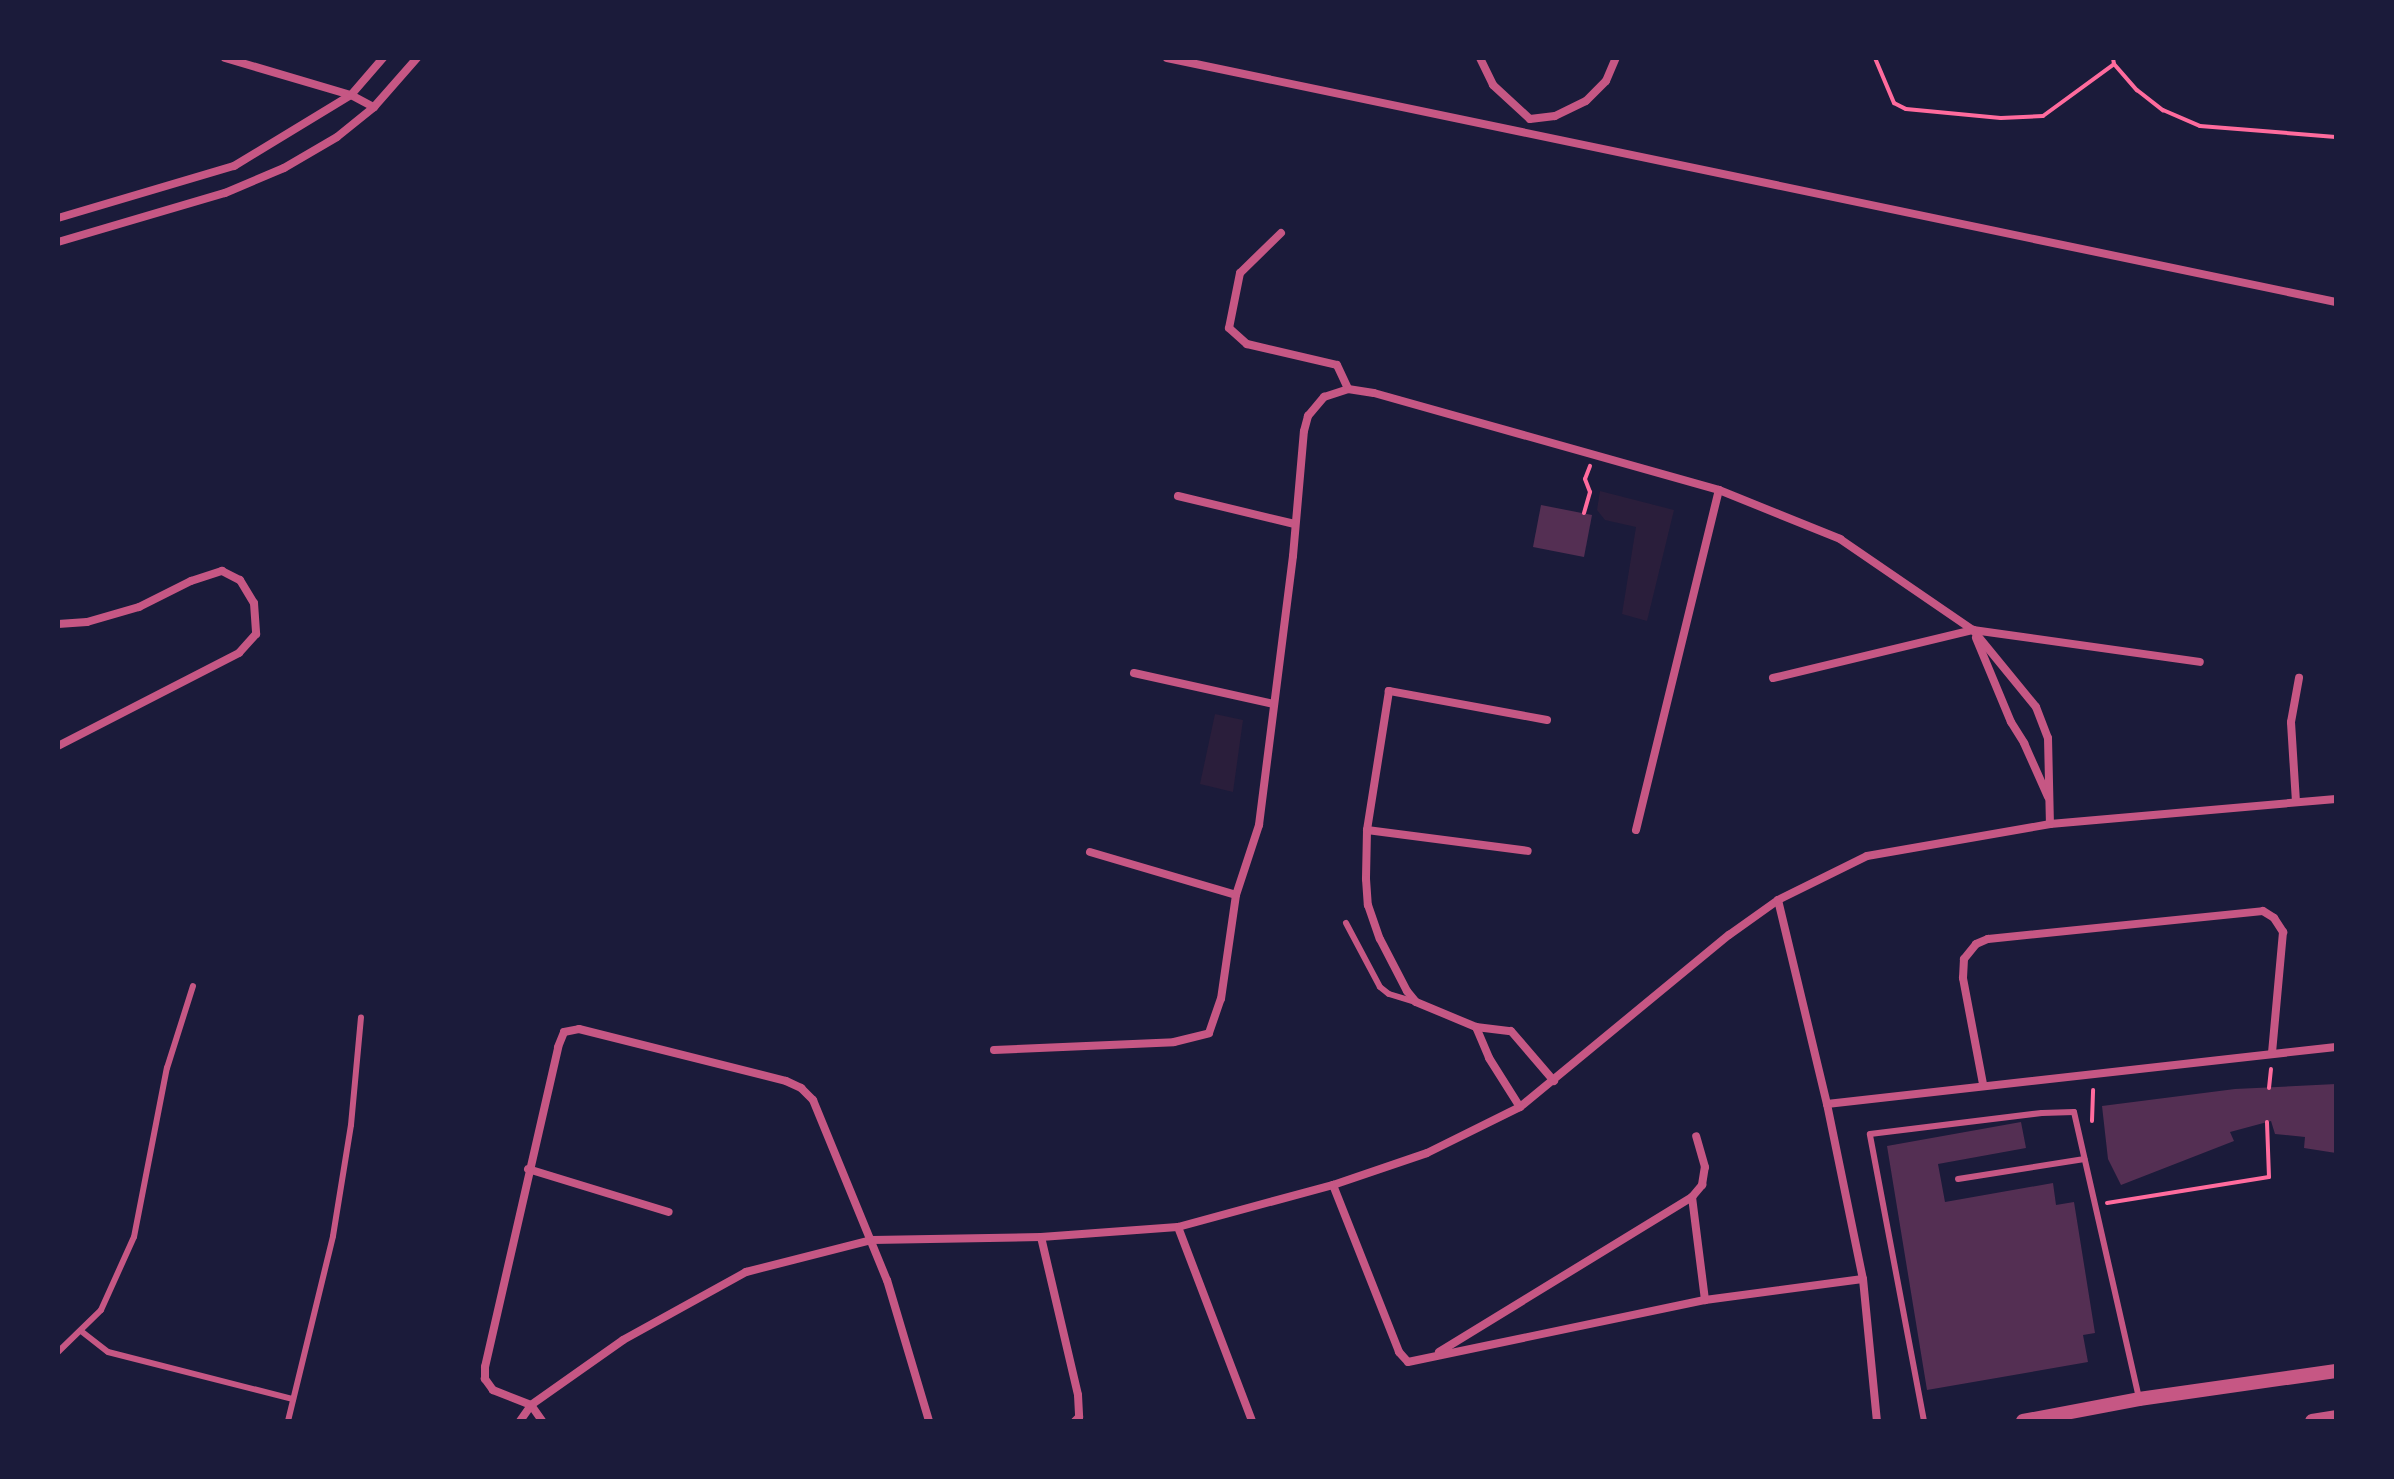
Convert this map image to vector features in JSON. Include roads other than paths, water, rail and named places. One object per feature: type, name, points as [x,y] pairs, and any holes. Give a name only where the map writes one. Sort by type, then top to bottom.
[{"type":"street","points":[[225,58],[351,95],[374,107]]},
{"type":"street","points":[[58,218],[234,166],[351,95],[383,58]]},
{"type":"street","points":[[58,242],[225,193],[284,168],[337,137],[374,107],[417,58]]},
{"type":"street","points":[[1167,58],[2336,302]]},
{"type":"street","points":[[1480,58],[1493,85],[1530,119],[1555,116],[1586,101],[1606,81],[1616,58]]},
{"type":"street","points":[[1524,134],[1530,119]]},
{"type":"street","points":[[1281,233],[1240,273],[1229,328],[1247,344],[1337,365],[1348,389]]},
{"type":"street","points":[[994,1050],[1174,1042],[1209,1033],[1221,999],[1236,895],[1259,825],[1308,416],[1324,397],[1348,389],[1374,393],[1719,490],[1840,539],[1973,630],[2036,707],[2048,738],[2050,824]]},
{"type":"street","points":[[1636,830],[1719,490]]},
{"type":"street","points":[[1178,496],[1295,524]]},
{"type":"street","points":[[58,624],[87,622],[139,607],[191,581],[222,571],[240,580],[254,603],[256,634],[239,653],[58,746]]},
{"type":"street","points":[[1973,630],[2011,722],[2050,800]]},
{"type":"street","points":[[1773,678],[1973,630],[2200,662]]},
{"type":"street","points":[[1134,673],[1274,704]]},
{"type":"street","points":[[2296,802],[2291,722],[2299,678]]},
{"type":"street","points":[[1547,720],[1389,691],[1367,830],[1368,905],[1395,969],[1416,1002],[1476,1027],[1518,1035],[1554,1081]]},
{"type":"street","points":[[520,1421],[531,1405],[623,1340],[746,1272],[872,1240],[1041,1237],[1178,1227],[1333,1185],[1427,1153],[1520,1107],[1729,935],[1778,900],[1867,856],[2050,824],[2336,799]]},
{"type":"street","points":[[1367,830],[1528,851]]},
{"type":"street","points":[[1090,852],[1236,895]]},
{"type":"street","points":[[1778,900],[1827,1104],[1863,1279],[1877,1421]]},
{"type":"street","points":[[1983,1084],[1963,978],[1964,959],[1976,944],[2004,937],[2263,911],[2274,918],[2283,932],[2272,1054]]},
{"type":"street","points":[[1476,1027],[1489,1058],[1520,1107]]},
{"type":"street","points":[[542,1421],[531,1405],[493,1390],[485,1379],[485,1367],[558,1047],[564,1032],[579,1029],[801,1088],[813,1100],[872,1240],[929,1421]]},
{"type":"street","points":[[1827,1104],[1983,1084],[2092,1075],[2336,1047]]},
{"type":"street","points":[[1432,1357],[1692,1197],[1702,1185],[1705,1167],[1696,1136]]},
{"type":"street","points":[[528,1169],[669,1212]]},
{"type":"street","points":[[1333,1185],[1399,1352],[1408,1362],[1705,1300],[1863,1279]]},
{"type":"street","points":[[1692,1197],[1705,1300]]},
{"type":"street","points":[[1178,1227],[1252,1421]]},
{"type":"street","points":[[1041,1237],[1078,1395],[1079,1417],[1075,1421]]},
{"type":"street","points":[[2023,1421],[2139,1399],[2336,1371]]},
{"type":"street","points":[[2312,1421],[2336,1417]]},
{"type":"lane","points":[[1346,923],[1380,987],[1389,994],[1416,1002]]},
{"type":"lane","points":[[58,1352],[101,1310],[134,1237],[167,1068],[193,986]]},
{"type":"lane","points":[[288,1421],[333,1236],[351,1125],[361,1017]]},
{"type":"lane","points":[[1924,1421],[1870,1134],[2074,1112],[2139,1399]]},
{"type":"lane","points":[[1958,1179],[2084,1159]]},
{"type":"lane","points":[[81,1331],[108,1352],[293,1399]]}]
